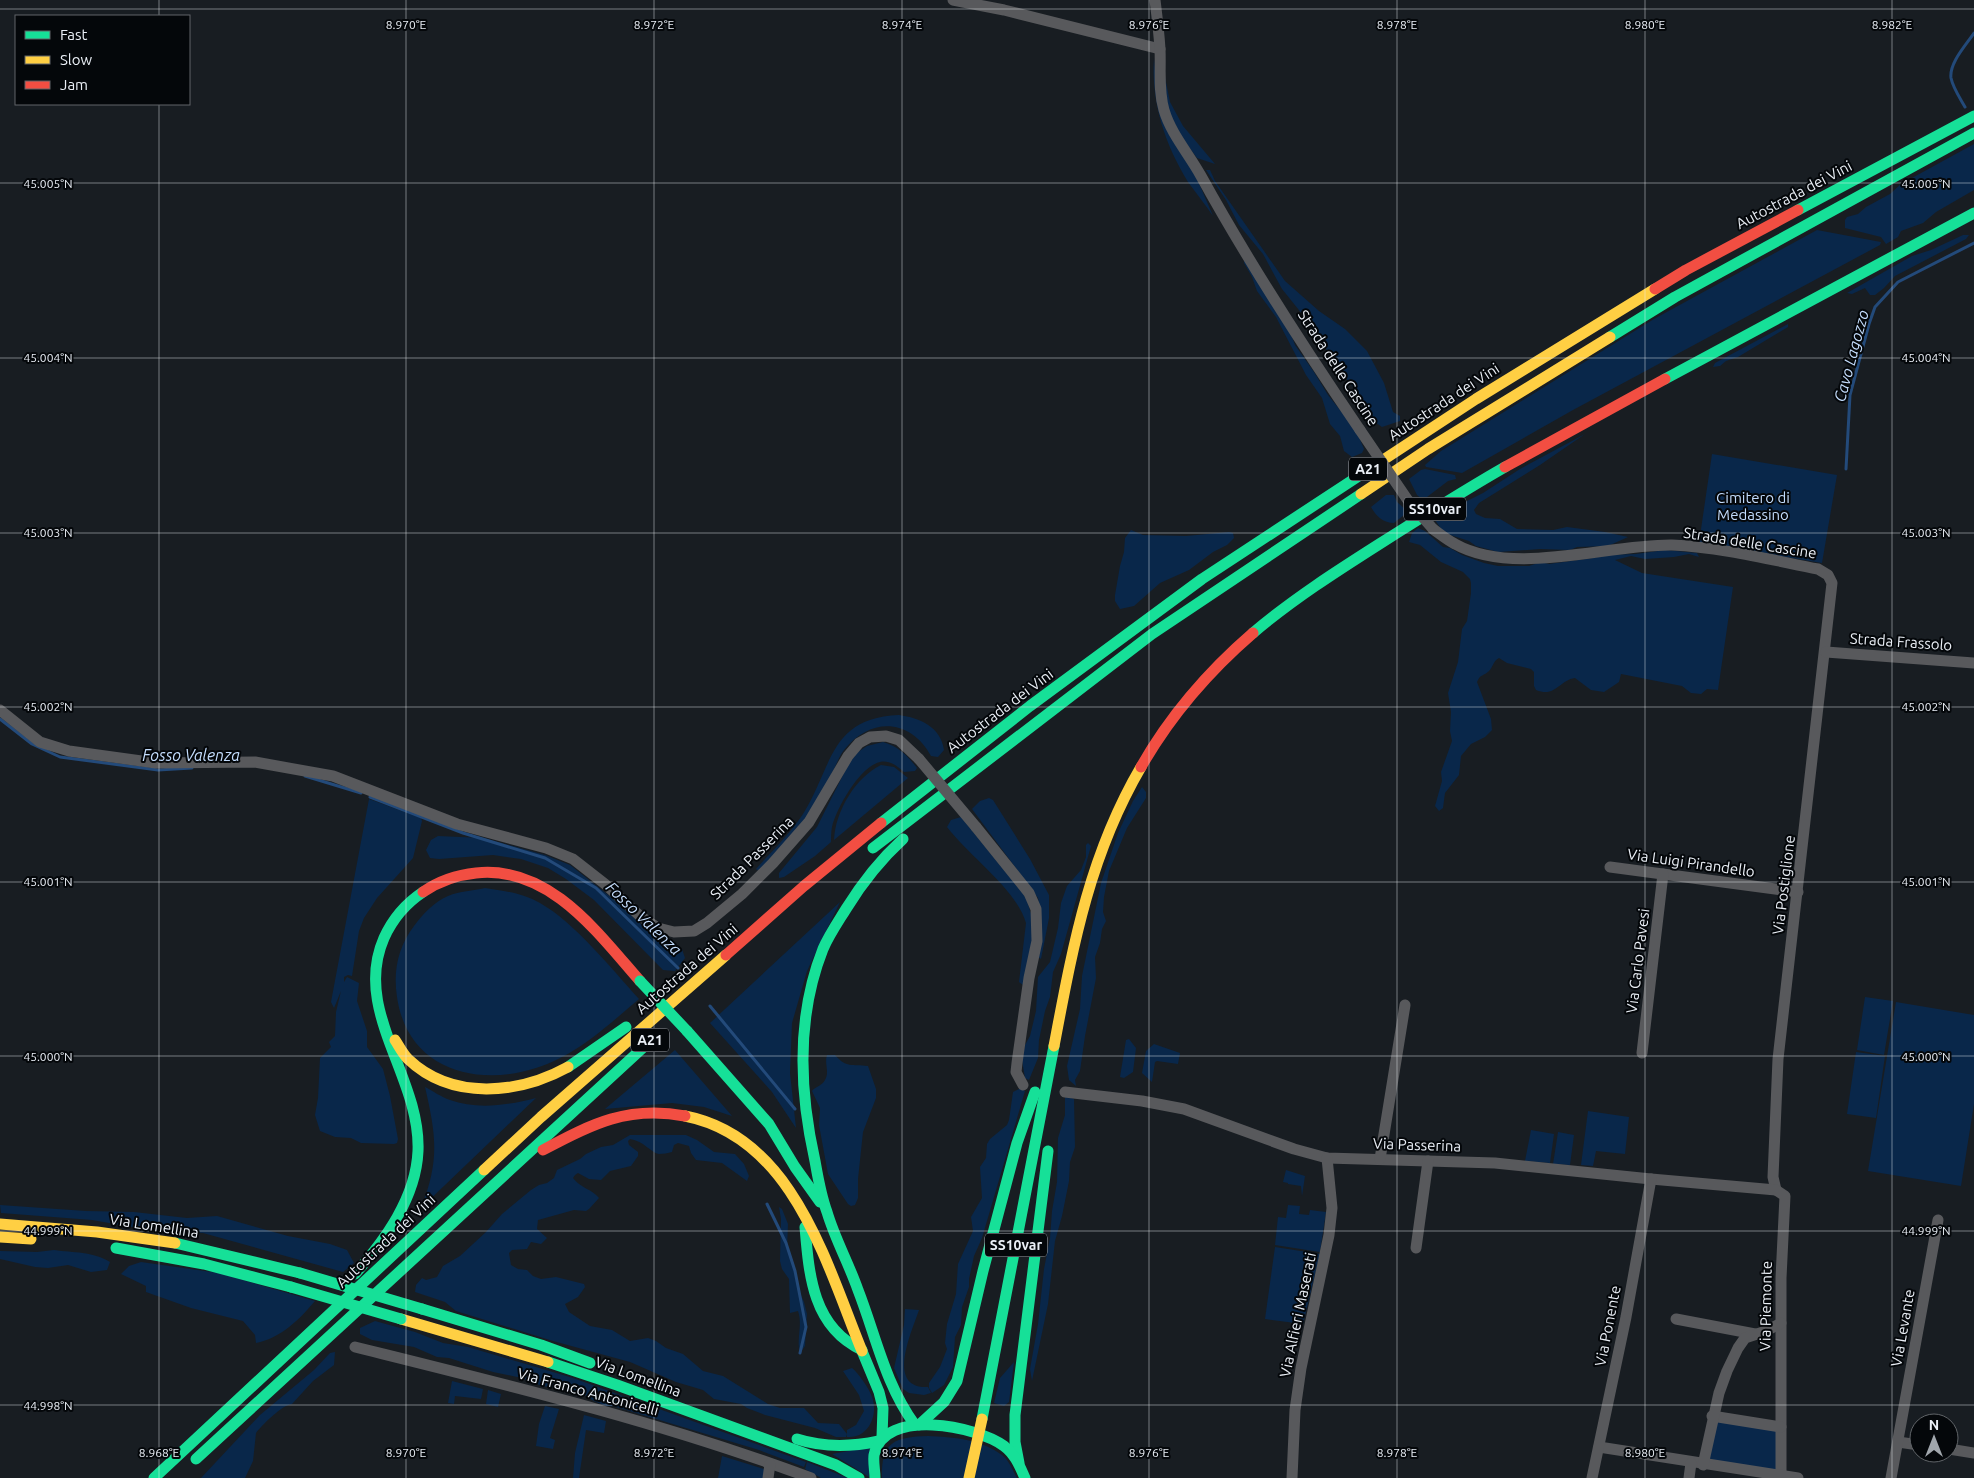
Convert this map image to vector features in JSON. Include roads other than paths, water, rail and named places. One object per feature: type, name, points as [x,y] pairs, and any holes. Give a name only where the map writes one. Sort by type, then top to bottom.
[{"type":"main road","name":"Autostrada dei Vini","points":[[154,1478],[541,1117],[804,886],[919,792],[1030,706],[1202,579],[1467,404],[1686,270],[1974,116]]},
{"type":"main road","name":"Autostrada dei Vini","points":[[862,856],[1152,634],[1428,449],[1524,388],[1683,292],[1974,133]]},
{"type":"main road","name":"SS10var","points":[[969,1478],[1070,969],[1090,885],[1104,841],[1118,808],[1140,768],[1180,710],[1208,676],[1244,641],[1289,604],[1446,501],[1548,441],[1974,213]]},
{"type":"main road","points":[[917,1425],[900,1405],[861,1296],[827,1213],[810,1143],[801,1072],[802,1038],[809,992],[824,947],[856,892],[890,850],[931,814],[1070,706],[1152,634]]},
{"type":"main road","points":[[276,1364],[369,1259],[386,1237],[401,1210],[414,1180],[418,1151],[417,1124],[380,1015],[375,980],[377,961],[389,926],[410,900],[428,886],[455,874],[500,872],[521,877],[545,888],[566,902],[597,932],[640,982],[687,1030],[769,1124],[795,1167],[827,1213]]},
{"type":"main road","points":[[646,1009],[683,978],[804,886]]},
{"type":"main road","name":"Autostrada dei Vini","points":[[190,1465],[414,1256],[686,1008]]},
{"type":"main road","points":[[380,1015],[408,1058],[424,1072],[462,1088],[486,1090],[510,1087],[544,1078],[572,1065],[632,1022]]},
{"type":"main road","points":[[917,1425],[944,1402],[952,1392],[957,1381],[983,1271],[1017,1143],[1040,1078],[1051,1067],[1058,1077],[1054,1105]]},
{"type":"main road","points":[[414,1256],[440,1238],[538,1153],[573,1133],[600,1121],[628,1113],[667,1112],[695,1118],[722,1128],[754,1150],[780,1175],[819,1246],[879,1392],[883,1408],[880,1439],[873,1456],[874,1478]]},
{"type":"main road","points":[[1025,1478],[1019,1463],[1015,1442],[1015,1415],[1050,1142]]},
{"type":"main road","points":[[795,1167],[819,1246]]},
{"type":"main road","points":[[804,1217],[808,1267],[821,1307],[829,1325],[834,1331],[846,1342],[862,1350]]},
{"type":"main road","name":"Via Lomellina","points":[[0,1224],[69,1229],[155,1240],[227,1254],[300,1273],[541,1345],[597,1366]]},
{"type":"main road","points":[[0,1237],[39,1240]]},
{"type":"main road","name":"Via Lomellina","points":[[102,1246],[146,1252],[220,1267],[533,1357],[617,1385],[836,1465],[859,1478]]},
{"type":"main road","name":"Via Lomellina","points":[[616,1372],[662,1389]]},
{"type":"main road","points":[[888,1375],[894,1387],[903,1396],[915,1402]]},
{"type":"main road","points":[[928,1403],[941,1399],[952,1392]]},
{"type":"main road","points":[[726,1412],[806,1442],[821,1446],[847,1448],[880,1439],[901,1428],[917,1425],[956,1428],[984,1436],[1003,1446],[1019,1463]]},
{"type":"street","points":[[953,0],[1004,10],[1160,49]]},
{"type":"street","name":"Strada delle Cascine","points":[[1155,0],[1160,49],[1160,88],[1164,109],[1178,139],[1196,166],[1221,213],[1325,379],[1407,499],[1433,529],[1455,544],[1477,553],[1493,556],[1545,558],[1644,547],[1685,546],[1818,569],[1828,576],[1832,584]]},
{"type":"street","name":"Via Postiglione","points":[[1776,1190],[1773,1177],[1778,1059],[1826,652],[1832,584]]},
{"type":"street","name":"Strada Frassolo","points":[[1826,652],[1974,663]]},
{"type":"street","name":"Strada Passerina","points":[[0,710],[40,742],[69,751],[156,763],[255,762],[333,776],[457,824],[546,848],[573,859],[605,884],[640,916],[658,928],[674,932],[694,931],[706,923],[742,894],[773,863],[809,822],[848,756],[859,742],[870,737],[886,736],[900,740],[919,759],[976,827],[1029,893],[1036,908],[1037,941],[1026,997],[1016,1072],[1023,1085]]},
{"type":"street","name":"Via Luigi Pirandello","points":[[1610,867],[1798,892]]},
{"type":"street","name":"Via Carlo Pavesi","points":[[1642,1053],[1663,874]]},
{"type":"street","points":[[1380,1159],[1405,1005]]},
{"type":"street","name":"Via Passerina","points":[[1065,1092],[1184,1108],[1294,1149],[1327,1158],[1495,1163],[1776,1190]]},
{"type":"street","name":"Via Alfieri Maserati","points":[[1292,1478],[1295,1410],[1300,1376],[1306,1338],[1330,1235],[1332,1208],[1327,1158]]},
{"type":"street","points":[[1416,1248],[1428,1161]]},
{"type":"street","name":"Via Ponente","points":[[1592,1478],[1626,1317],[1651,1179]]},
{"type":"street","name":"Via Piemonte","points":[[1776,1190],[1785,1196],[1781,1278],[1781,1477]]},
{"type":"street","name":"Via Levante","points":[[1891,1478],[1938,1220]]},
{"type":"street","points":[[1676,1319],[1755,1334]]},
{"type":"street","points":[[1703,1465],[1712,1416],[1727,1371],[1738,1348],[1745,1338],[1766,1331],[1781,1323]]},
{"type":"street","name":"Via Franco Antonicelli","points":[[355,1347],[596,1408],[703,1440],[811,1478]]},
{"type":"street","points":[[1712,1416],[1781,1427]]},
{"type":"street","points":[[1898,1442],[1909,1444]]},
{"type":"street","points":[[1599,1447],[1703,1465],[1798,1478]]},
{"type":"street","points":[[1959,1451],[1974,1453]]},
{"type":"street","points":[[1689,1478],[1690,1462]]},
{"type":"street","points":[[768,1478],[770,1464]]},
{"type":"waterway","name":"Cavo Lagozzo","points":[[1965,107],[1953,85],[1951,72],[1959,54],[1974,33]]},
{"type":"waterway","name":"Cavo Lagozzo","points":[[1846,469],[1850,395],[1875,307],[1898,282],[1974,243]]},
{"type":"waterway","name":"Fosso Valenza","points":[[0,719],[32,744],[60,757],[158,770],[192,768]]},
{"type":"waterway","name":"Fosso Valenza","points":[[305,776],[361,793]]},
{"type":"waterway","name":"Fosso Valenza","points":[[370,797],[463,833],[545,858],[596,888],[678,968]]},
{"type":"waterway","name":"Fosso Valenza","points":[[710,1006],[795,1109]]},
{"type":"waterway","points":[[767,1204],[786,1243],[795,1271],[806,1327],[800,1353]]},
{"type":"park label","name":"Cimitero di Medassino","points":[[1753,506]]}]
